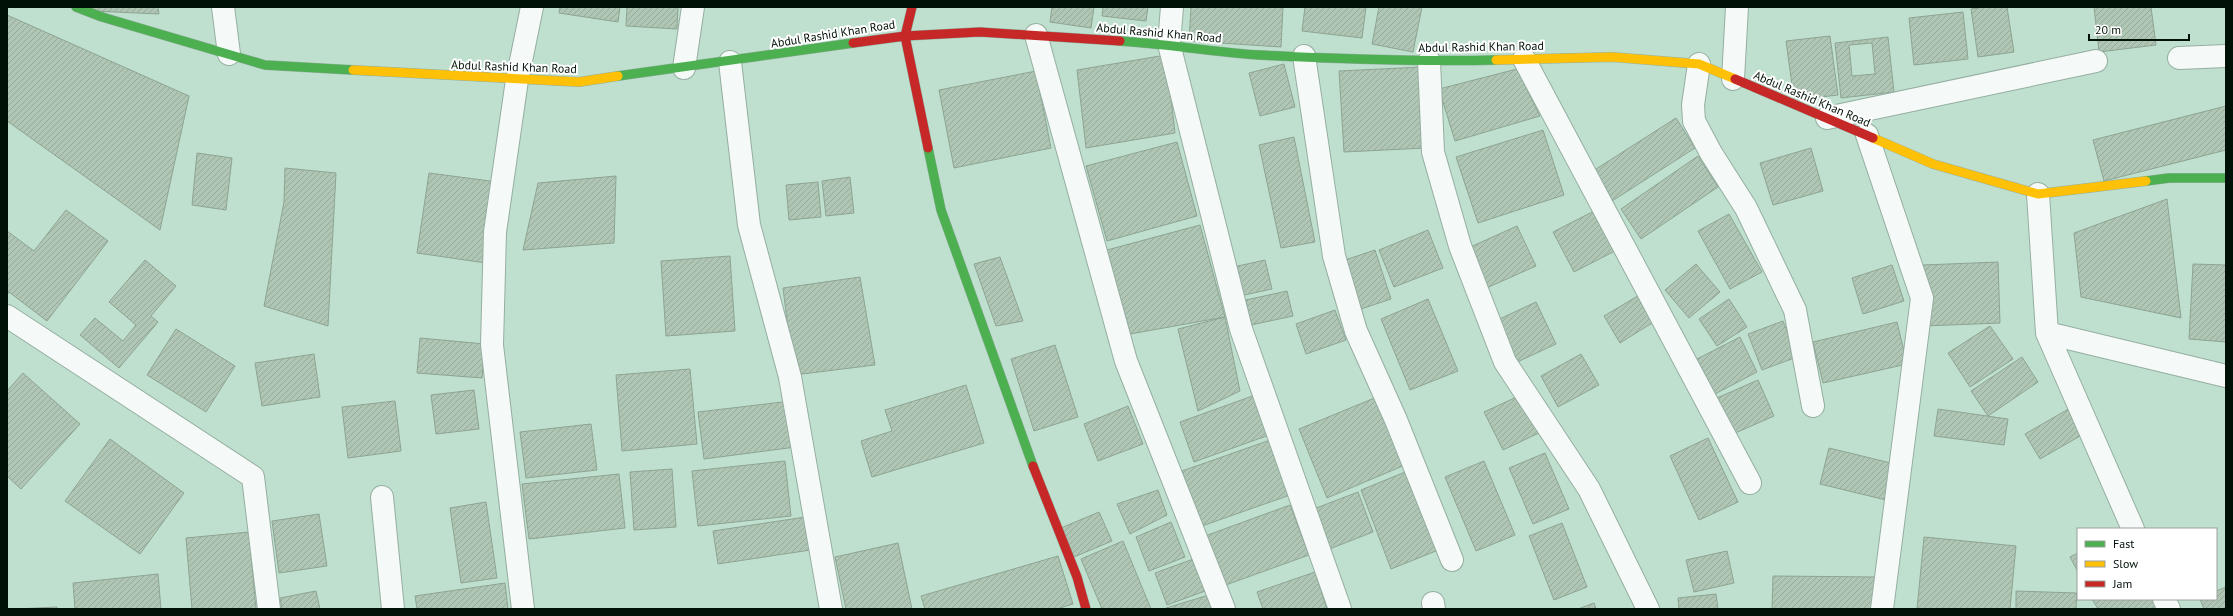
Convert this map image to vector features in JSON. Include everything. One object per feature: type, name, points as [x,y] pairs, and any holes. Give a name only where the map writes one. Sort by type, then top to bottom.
[{"type":"street","name":"Abdul Rashid Khan Road","points":[[76,7],[102,17],[265,65],[517,80],[579,82],[730,62],[905,36],[980,32],[1169,44],[1258,55],[1429,61],[1612,57],[1699,64],[1933,164],[2038,194],[2170,178],[2226,178]]},
{"type":"street","points":[[223,7],[229,54]]},
{"type":"street","points":[[523,609],[492,345],[495,232],[517,80],[532,7]]},
{"type":"street","points":[[684,68],[693,7]]},
{"type":"street","points":[[912,7],[905,36],[941,210],[1042,492],[1077,577],[1086,609]]},
{"type":"street","points":[[1172,7],[1169,44],[1241,329],[1340,609]]},
{"type":"street","points":[[1733,79],[1737,7]]},
{"type":"street","points":[[1036,35],[1126,361],[1224,609]]},
{"type":"street","points":[[1304,56],[1334,256],[1352,316],[1452,560]]},
{"type":"street","points":[[2179,58],[2226,56]]},
{"type":"street","points":[[1524,59],[1750,483]]},
{"type":"street","points":[[1429,61],[1433,152],[1460,246],[1505,362],[1588,489],[1648,609]]},
{"type":"street","points":[[1826,118],[2096,61]]},
{"type":"street","points":[[730,62],[749,225],[790,378],[832,609]]},
{"type":"street","points":[[1699,64],[1693,104],[1694,120],[1711,154],[1746,208],[1794,310],[1813,406]]},
{"type":"street","points":[[1867,135],[1922,298],[1882,609]]},
{"type":"street","points":[[2038,194],[2047,333],[2133,528]]},
{"type":"street","points":[[7,316],[253,477],[269,609]]},
{"type":"street","points":[[2047,333],[2226,376]]},
{"type":"street","points":[[382,496],[393,609]]},
{"type":"building","points":[[91,7],[158,7],[159,14],[92,11]]},
{"type":"building","points":[[560,7],[620,7],[618,22],[559,13]]},
{"type":"building","points":[[627,7],[678,7],[677,29],[626,26]]},
{"type":"building","points":[[1052,7],[1094,7],[1091,28],[1050,22]]},
{"type":"building","points":[[1103,7],[1148,7],[1146,21],[1102,16]]},
{"type":"building","points":[[1191,7],[1283,7],[1281,47],[1189,41]]},
{"type":"building","points":[[1305,7],[1366,7],[1362,38],[1302,31]]},
{"type":"building","points":[[1379,7],[1422,7],[1413,52],[1372,44]]},
{"type":"building","points":[[1985,7],[2007,7],[2014,52],[1978,57],[1971,9]]},
{"type":"building","points":[[2094,7],[2151,7],[2156,45],[2099,52]]},
{"type":"building","points":[[1963,12],[1968,59],[1914,65],[1909,18]]},
{"type":"building","points":[[7,15],[189,96],[160,230],[7,121]]},
{"type":"building","points":[[1830,36],[1838,95],[1794,100],[1786,41]]},
{"type":"building","points":[[1888,37],[1894,92],[1841,98],[1835,43]],"holes":[[[1872,43],[1875,74],[1852,76],[1849,45]]]},
{"type":"building","points":[[1166,55],[1175,133],[1086,148],[1077,70]]},
{"type":"building","points":[[1284,64],[1295,107],[1260,116],[1249,73]]},
{"type":"building","points":[[1422,67],[1426,148],[1344,152],[1339,71]]},
{"type":"building","points":[[1517,69],[1540,116],[1455,141],[1439,89]]},
{"type":"building","points":[[1036,71],[1051,148],[954,168],[939,90]]},
{"type":"building","points":[[2226,106],[2226,150],[2104,181],[2093,140]]},
{"type":"building","points":[[1676,118],[1695,148],[1612,201],[1593,171]]},
{"type":"building","points":[[1543,130],[1564,195],[1478,223],[1456,157]]},
{"type":"building","points":[[1294,137],[1315,242],[1281,248],[1259,145]]},
{"type":"building","points":[[1177,142],[1197,216],[1107,241],[1086,166]]},
{"type":"building","points":[[1811,148],[1823,191],[1773,205],[1760,163]]},
{"type":"building","points":[[197,153],[232,158],[226,210],[192,205]]},
{"type":"building","points":[[1698,156],[1718,187],[1641,239],[1621,209]]},
{"type":"building","points":[[285,168],[336,173],[328,326],[264,306],[284,202]]},
{"type":"building","points":[[429,173],[498,182],[486,263],[417,253]]},
{"type":"building","points":[[616,176],[614,243],[523,250],[538,183]]},
{"type":"building","points":[[850,177],[854,213],[826,216],[822,181]]},
{"type":"building","points":[[818,182],[821,217],[789,220],[786,185]]},
{"type":"building","points":[[2167,199],[2181,318],[2081,297],[2074,233]]},
{"type":"building","points":[[66,210],[108,241],[47,321],[9,292],[7,295],[7,231],[34,251]]},
{"type":"building","points":[[1594,211],[1615,251],[1574,272],[1553,232]]},
{"type":"building","points":[[1729,214],[1762,272],[1730,289],[1698,231]]},
{"type":"building","points":[[1200,225],[1225,317],[1130,334],[1107,250]]},
{"type":"building","points":[[1517,226],[1536,266],[1482,290],[1466,249]]},
{"type":"building","points":[[1428,230],[1443,268],[1394,287],[1379,250]]},
{"type":"building","points":[[1375,250],[1391,299],[1361,309],[1345,260]]},
{"type":"building","points":[[730,256],[735,331],[666,336],[661,261]]},
{"type":"building","points":[[1000,257],[1023,321],[996,326],[974,264]]},
{"type":"building","points":[[145,260],[176,286],[151,316],[158,322],[119,368],[80,335],[95,318],[123,341],[136,325],[109,302]]},
{"type":"building","points":[[1265,260],[1272,289],[1235,297],[1229,268]]},
{"type":"building","points":[[1998,262],[2000,323],[1925,326],[1923,265]]},
{"type":"building","points":[[1696,264],[1720,292],[1689,318],[1665,290]]},
{"type":"building","points":[[2193,264],[2226,265],[2226,342],[2189,339]]},
{"type":"building","points":[[1892,265],[1904,301],[1863,314],[1852,278]]},
{"type":"building","points":[[860,277],[875,365],[794,375],[783,288]]},
{"type":"building","points":[[1287,291],[1293,316],[1251,325],[1246,300]]},
{"type":"building","points":[[1641,294],[1657,320],[1620,343],[1604,316]]},
{"type":"building","points":[[1428,299],[1458,371],[1410,390],[1381,319]]},
{"type":"building","points":[[1729,299],[1747,327],[1717,346],[1699,319]]},
{"type":"building","points":[[1536,302],[1556,344],[1513,364],[1493,322]]},
{"type":"building","points":[[1335,310],[1346,340],[1306,354],[1296,324]]},
{"type":"building","points":[[1225,317],[1240,391],[1198,411],[1178,329]]},
{"type":"building","points":[[1783,321],[1797,357],[1762,370],[1748,334]]},
{"type":"building","points":[[1897,322],[1907,364],[1823,383],[1813,342]]},
{"type":"building","points":[[1990,326],[2013,359],[1970,387],[1948,353]]},
{"type":"building","points":[[176,329],[235,366],[206,412],[147,375]]},
{"type":"building","points":[[1740,337],[1757,372],[1713,395],[1695,360]]},
{"type":"building","points":[[420,338],[485,344],[482,378],[417,373]]},
{"type":"building","points":[[1055,345],[1078,417],[1034,431],[1011,359]]},
{"type":"building","points":[[314,354],[320,397],[262,406],[255,363]]},
{"type":"building","points":[[1581,354],[1599,385],[1558,407],[1541,376]]},
{"type":"building","points":[[2022,357],[2038,382],[1988,416],[1971,391]]},
{"type":"building","points":[[690,369],[697,444],[622,451],[616,375]]},
{"type":"building","points":[[23,373],[80,424],[21,489],[7,476],[7,391]]},
{"type":"building","points":[[1758,380],[1774,416],[1733,434],[1717,398]]},
{"type":"building","points":[[966,385],[984,443],[872,477],[861,441],[892,431],[885,410]]},
{"type":"building","points":[[474,390],[479,429],[436,434],[431,395]]},
{"type":"building","points":[[1258,394],[1272,434],[1194,462],[1180,422]]},
{"type":"building","points":[[1523,394],[1541,432],[1503,450],[1484,412]]},
{"type":"building","points":[[1377,397],[1405,465],[1327,498],[1299,429]]},
{"type":"building","points":[[395,401],[401,451],[348,458],[342,407]]},
{"type":"building","points":[[791,401],[796,447],[704,459],[698,412]]},
{"type":"building","points":[[1128,406],[1143,444],[1098,461],[1084,424]]},
{"type":"building","points":[[2072,407],[2087,432],[2040,459],[2025,434]]},
{"type":"building","points":[[1938,409],[2008,419],[2004,445],[1934,436]]},
{"type":"building","points":[[591,424],[597,470],[526,478],[520,432]]},
{"type":"building","points":[[1708,438],[1738,502],[1699,520],[1670,456]]},
{"type":"building","points":[[110,439],[184,493],[140,554],[65,501]]},
{"type":"building","points":[[1273,439],[1293,494],[1202,526],[1182,471]]},
{"type":"building","points":[[1829,448],[1895,464],[1886,500],[1820,484]]},
{"type":"building","points":[[1545,453],[1569,509],[1533,524],[1509,468]]},
{"type":"building","points":[[785,461],[791,516],[698,526],[692,471]]},
{"type":"building","points":[[1484,461],[1515,535],[1476,551],[1445,477]]},
{"type":"building","points":[[672,469],[676,527],[634,530],[630,472]]},
{"type":"building","points":[[1410,470],[1441,549],[1391,569],[1361,490]]},
{"type":"building","points":[[619,474],[625,528],[529,539],[522,484]]},
{"type":"building","points":[[1158,490],[1167,515],[1130,534],[1117,504]]},
{"type":"building","points":[[1358,492],[1373,532],[1327,550],[1311,510]]},
{"type":"building","points":[[486,502],[497,578],[461,583],[450,508]]},
{"type":"building","points":[[1290,505],[1309,555],[1223,586],[1205,536]]},
{"type":"building","points":[[1099,512],[1112,541],[1074,557],[1061,528]]},
{"type":"building","points":[[319,514],[327,566],[279,573],[272,521]]},
{"type":"building","points":[[812,516],[817,549],[718,564],[713,531]]},
{"type":"building","points":[[1171,522],[1185,557],[1149,571],[1136,537]]},
{"type":"building","points":[[1562,523],[1587,587],[1554,600],[1529,536]]},
{"type":"building","points":[[249,532],[256,609],[192,609],[186,538]]},
{"type":"building","points":[[1924,537],[2016,546],[2010,609],[1917,609]]},
{"type":"building","points":[[1123,541],[1151,609],[1102,609],[1081,559]]},
{"type":"building","points":[[898,543],[912,609],[846,609],[835,557]]},
{"type":"building","points":[[1727,551],[1734,583],[1694,592],[1686,560]]},
{"type":"building","points":[[2077,554],[2077,570],[2070,557]]},
{"type":"building","points":[[1058,556],[1073,604],[1057,609],[925,609],[921,596]]},
{"type":"building","points":[[1196,558],[1208,590],[1167,605],[1155,573]]},
{"type":"building","points":[[1315,572],[1327,609],[1263,609],[1257,592]]},
{"type":"building","points":[[158,574],[161,609],[75,609],[73,583]]},
{"type":"building","points":[[1773,576],[1878,577],[1878,609],[1772,609]]},
{"type":"building","points":[[505,583],[508,609],[417,609],[415,596]]},
{"type":"building","points":[[2226,587],[2226,609],[2204,609],[2200,600],[2217,600],[2217,591]]},
{"type":"building","points":[[316,591],[320,609],[282,609],[280,598]]},
{"type":"building","points":[[2016,591],[2077,593],[2076,609],[2016,609]]},
{"type":"building","points":[[1212,594],[1217,609],[1166,609],[1166,608]]},
{"type":"building","points":[[1716,594],[1718,609],[1679,609],[1678,598]]},
{"type":"building","points":[[2093,600],[2162,600],[2164,604],[2154,609],[2098,609]]},
{"type":"building","points":[[1594,603],[1596,609],[1578,609]]},
{"type":"building","points":[[57,607],[57,609],[15,609]]},
{"type":"traffic: fast","points":[[76,7],[102,17],[265,65],[353,70]]},
{"type":"traffic: fast","points":[[1120,41],[1224,52],[1318,58],[1437,61],[1496,60]]},
{"type":"traffic: fast","points":[[618,76],[853,43]]},
{"type":"traffic: fast","points":[[928,148],[941,210],[1033,466]]},
{"type":"traffic: fast","points":[[2146,181],[2169,178],[2226,178]]},
{"type":"traffic: slow","points":[[1496,60],[1612,57],[1699,64],[1735,79]]},
{"type":"traffic: slow","points":[[353,70],[579,82],[618,76]]},
{"type":"traffic: slow","points":[[1873,138],[1933,164],[2038,194],[2146,181]]},
{"type":"traffic: jam","points":[[912,7],[905,36],[928,148]]},
{"type":"traffic: jam","points":[[853,43],[905,36],[980,32],[1120,41]]},
{"type":"traffic: jam","points":[[1735,79],[1873,138]]},
{"type":"traffic: jam","points":[[1033,466],[1077,577],[1086,609]]}]
